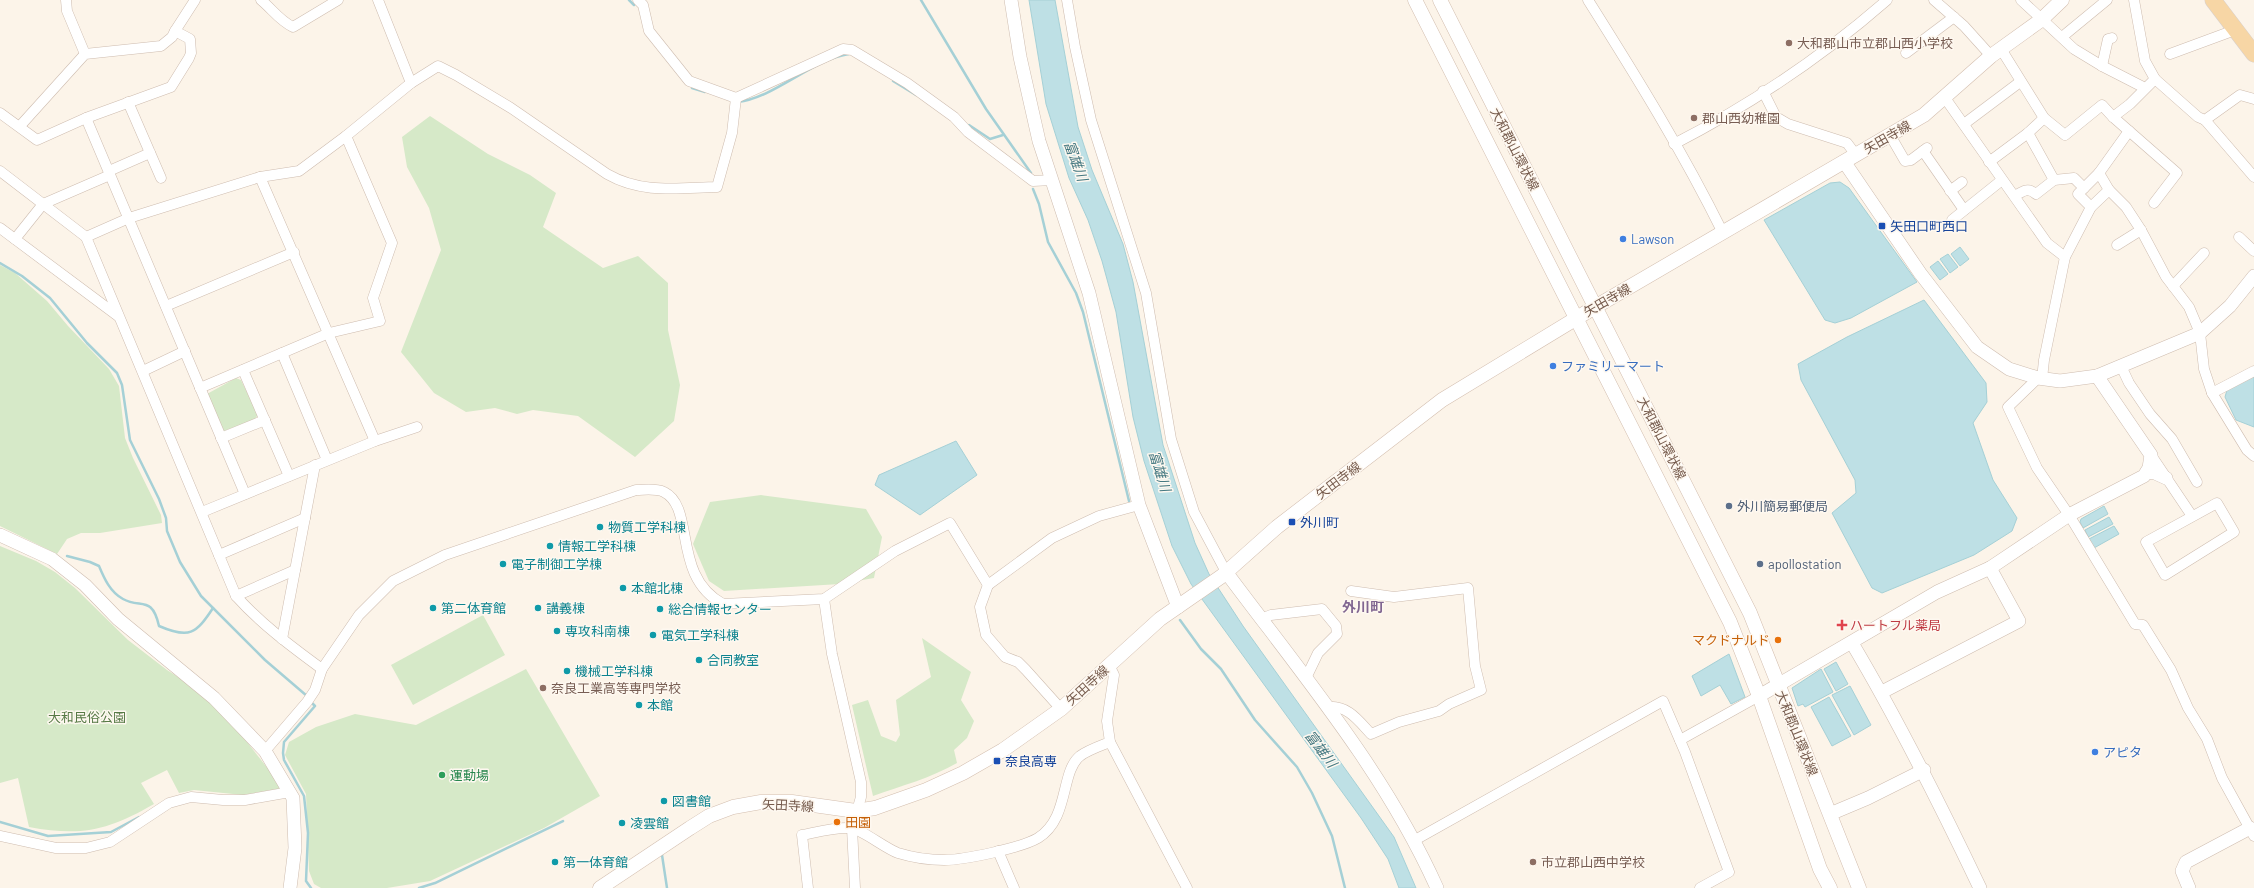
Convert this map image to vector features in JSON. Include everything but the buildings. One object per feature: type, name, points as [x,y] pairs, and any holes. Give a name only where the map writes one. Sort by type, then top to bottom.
[{"type":"main road","name":"大和郡山環状線","points":[[1415,0],[1730,622],[1759,696],[1820,870],[1830,888]]},
{"type":"main road","name":"大和郡山環状線","points":[[1440,0],[1750,613],[1859,888]]},
{"type":"main road","name":"矢田寺線","points":[[600,888],[709,816],[733,807],[761,802],[792,802],[856,811],[875,808],[926,790],[963,773],[1003,750],[1061,709],[1160,620],[1224,574],[1277,527],[1442,400],[1576,318],[1924,116],[1996,52],[2041,20],[2062,0]]},
{"type":"main road","points":[[2213,0],[2254,54]]},
{"type":"street","points":[[66,0],[67,11],[85,54]]},
{"type":"street","points":[[20,126],[85,54],[161,46],[172,37],[195,0]]},
{"type":"street","points":[[260,0],[272,8],[284,23],[293,27],[311,18],[338,0]]},
{"type":"street","points":[[378,0],[411,83]]},
{"type":"street","points":[[638,0],[643,5],[649,31],[689,81],[736,98],[843,49],[852,50],[907,83],[954,117],[968,132],[1033,181],[1052,180]]},
{"type":"street","points":[[1011,0],[1020,57],[1039,141],[1088,293],[1139,505],[1182,604]]},
{"type":"street","points":[[1067,0],[1075,47],[1091,120],[1146,294],[1171,439],[1194,512],[1224,574],[1306,678],[1385,790],[1415,840],[1437,888]]},
{"type":"street","points":[[1588,0],[1652,101],[1674,144],[1700,186],[1723,233]]},
{"type":"street","points":[[1674,144],[1710,126],[1842,39],[1887,0]]},
{"type":"street","points":[[1934,0],[1996,52],[2010,60],[2020,82],[2044,118],[2065,135],[2102,105],[2113,117],[2177,173],[2154,203]]},
{"type":"street","points":[[2020,0],[2074,49],[2102,66],[2146,88]]},
{"type":"street","points":[[2062,37],[2107,0]]},
{"type":"street","points":[[2134,0],[2141,46],[2145,61],[2155,79],[2204,120],[2254,177]]},
{"type":"street","points":[[1906,54],[1954,17]]},
{"type":"street","points":[[2170,54],[2235,30]]},
{"type":"street","points":[[0,113],[20,126],[37,140],[86,118],[171,87],[187,64],[191,53],[190,39],[175,31]]},
{"type":"street","points":[[2102,66],[2108,39],[2112,38]]},
{"type":"street","points":[[86,237],[129,218],[260,177],[299,171],[346,136],[411,83],[438,66],[511,108],[607,174],[622,182],[646,188],[717,187],[732,133],[736,98]]},
{"type":"street","points":[[2113,117],[2130,104],[2155,79]]},
{"type":"street","points":[[1964,124],[2020,82]]},
{"type":"street","points":[[1763,91],[1776,117],[1788,124],[1847,143],[1850,159],[1920,273],[1977,348],[2009,368],[2040,379],[2060,381],[2097,376],[2200,333],[2252,284]]},
{"type":"street","points":[[2204,120],[2240,94],[2254,100]]},
{"type":"street","points":[[1945,98],[2047,243],[2065,257]]},
{"type":"street","points":[[128,102],[161,178]]},
{"type":"street","points":[[86,118],[245,494]]},
{"type":"street","points":[[1989,162],[2028,133],[2044,118]]},
{"type":"street","points":[[2090,207],[2078,194],[2099,173],[2129,131]]},
{"type":"street","points":[[2028,133],[2054,180]]},
{"type":"street","points":[[1890,135],[1906,161],[1911,160],[1925,150],[1950,191],[1964,210]]},
{"type":"street","points":[[200,388],[329,333],[380,321],[373,298],[392,243],[346,136]]},
{"type":"street","points":[[15,239],[43,204],[150,153]]},
{"type":"street","points":[[0,171],[86,237],[236,596],[248,609],[282,639],[322,669]]},
{"type":"street","points":[[2099,173],[2109,190],[2126,207],[2141,230],[2166,277],[2189,307],[2200,333],[2204,369],[2212,393],[2247,450],[2254,456]]},
{"type":"street","points":[[260,177],[294,252],[375,441]]},
{"type":"street","points":[[2015,196],[2024,190],[2031,190],[2036,194],[2054,180],[2074,178],[2084,188]]},
{"type":"street","points":[[1952,220],[2002,180]]},
{"type":"street","points":[[1950,191],[1962,182]]},
{"type":"street","points":[[2109,190],[2090,207],[2065,257],[2040,379],[2008,407],[2037,468],[2069,515],[2135,624],[2143,624],[2171,670],[2188,708],[2207,739],[2222,778],[2252,832],[2186,862],[2182,871],[2189,888]]},
{"type":"street","points":[[0,228],[118,316]]},
{"type":"street","points":[[2117,245],[2141,230]]},
{"type":"street","points":[[2239,236],[2254,251]]},
{"type":"street","points":[[166,306],[294,252]]},
{"type":"street","points":[[2173,286],[2204,253]]},
{"type":"street","points":[[143,371],[185,352]]},
{"type":"street","points":[[282,353],[327,460]]},
{"type":"street","points":[[2121,366],[2129,383],[2150,414],[2172,439],[2197,482]]},
{"type":"street","points":[[244,370],[289,476]]},
{"type":"street","points":[[2212,393],[2254,371]]},
{"type":"street","points":[[2097,376],[2192,516]]},
{"type":"street","points":[[221,438],[265,420]]},
{"type":"street","points":[[202,512],[327,460],[416,427]]},
{"type":"street","points":[[1680,740],[1759,696],[1937,592],[1990,568],[2069,515],[2112,492],[2135,483],[2147,472],[2151,455]]},
{"type":"street","points":[[282,639],[315,465]]},
{"type":"street","points":[[2147,472],[2155,473],[2166,478]]},
{"type":"street","points":[[265,751],[310,699],[322,669],[359,615],[393,581],[445,555],[636,490],[654,490],[663,492],[672,498],[680,511],[687,556],[694,576],[710,597],[723,604],[824,599],[895,551],[950,523],[988,584]]},
{"type":"street","points":[[2216,503],[2234,532],[2165,575],[2146,542],[2192,516],[2216,503]]},
{"type":"street","points":[[1061,709],[1018,662],[1005,657],[986,635],[980,608],[988,584],[1052,538],[1099,516],[1139,505]]},
{"type":"street","points":[[219,555],[305,518]]},
{"type":"street","points":[[0,535],[52,559],[85,584],[118,620],[214,698],[265,751],[293,798],[295,848],[290,888]]},
{"type":"street","points":[[1882,692],[2019,621],[1990,568]]},
{"type":"street","points":[[236,596],[295,570]]},
{"type":"street","points":[[1327,707],[1336,706],[1350,711],[1371,734],[1399,722],[1440,712],[1449,704],[1481,690],[1475,666],[1468,588],[1394,597],[1351,591]]},
{"type":"street","points":[[824,599],[832,654],[860,782],[861,797],[852,828],[855,888]]},
{"type":"street","points":[[1261,619],[1271,616],[1322,609],[1336,626],[1338,634],[1318,652],[1306,678]]},
{"type":"street","points":[[1852,642],[1882,692],[1924,770],[1980,888]]},
{"type":"street","points":[[1110,665],[1114,675],[1107,721],[1110,742],[1186,888]]},
{"type":"street","points":[[1415,840],[1663,701],[1680,740],[1729,872],[1700,888]]},
{"type":"street","points":[[808,888],[802,834],[852,828],[898,853],[944,860],[998,851],[1023,845],[1046,832],[1053,824],[1061,806],[1071,768],[1079,756],[1110,742]]},
{"type":"street","points":[[1830,814],[1868,798],[1924,770]]},
{"type":"street","points":[[0,836],[56,848],[86,848],[110,842],[169,803],[191,796],[223,800],[244,800],[290,792]]},
{"type":"street","points":[[998,851],[1014,888]]},
{"type":"green space","points":[[430,116],[488,154],[530,175],[556,193],[543,227],[603,268],[638,256],[668,283],[668,330],[680,385],[674,421],[635,457],[578,416],[533,410],[517,414],[495,408],[466,412],[434,393],[401,352],[441,250],[429,208],[407,167],[402,137]]},
{"type":"green space","points":[[0,265],[15,273],[47,301],[68,326],[109,369],[119,386],[125,438],[133,458],[161,515],[162,523],[100,533],[81,533],[67,539],[57,554],[0,526]]},
{"type":"green space","points":[[236,378],[241,380],[258,415],[254,420],[224,431],[207,394]]},
{"type":"green space","points":[[761,495],[866,509],[882,537],[874,578],[840,584],[724,591],[709,581],[693,544],[710,502]]},
{"type":"green space","name":"大和民俗公園","points":[[0,546],[36,561],[55,572],[75,588],[128,640],[167,670],[203,693],[240,733],[283,788],[243,795],[194,790],[179,793],[167,770],[141,783],[154,804],[123,820],[94,829],[80,831],[48,830],[29,827],[18,778],[0,783]]},
{"type":"green space","points":[[483,615],[505,655],[413,705],[391,665]]},
{"type":"green space","points":[[922,638],[971,672],[961,700],[974,721],[967,738],[954,750],[957,763],[926,777],[873,796],[852,705],[868,700],[881,736],[896,742],[900,735],[896,700],[931,677]]},
{"type":"green space","name":"運動場","points":[[526,669],[600,796],[544,828],[430,881],[387,888],[321,888],[314,884],[309,871],[306,794],[285,755],[289,742],[316,727],[355,714],[416,725]]},
{"type":"water","name":"富雄川","points":[[1029,0],[1055,0],[1078,127],[1092,170],[1123,244],[1133,282],[1163,445],[1195,543],[1209,574],[1243,626],[1394,837],[1416,888],[1399,888],[1388,859],[1361,818],[1191,584],[1172,546],[1144,461],[1133,417],[1116,312],[1102,261],[1088,220],[1069,178],[1046,104]]},
{"type":"water","points":[[1840,182],[1849,188],[1917,282],[1851,318],[1835,323],[1825,320],[1764,220],[1830,183]]},
{"type":"water","points":[[1960,247],[1969,259],[1960,266],[1951,254]]},
{"type":"water","points":[[1948,254],[1958,267],[1950,273],[1940,259]]},
{"type":"water","points":[[1938,261],[1948,274],[1940,280],[1930,267]]},
{"type":"water","points":[[1924,300],[1986,383],[1987,402],[1973,423],[1993,480],[2017,518],[2012,531],[1974,555],[1882,593],[1872,588],[1832,513],[1856,493],[1855,480],[1801,380],[1798,364],[1847,337]]},
{"type":"water","points":[[2254,374],[2254,427],[2236,420],[2225,397],[2227,390]]},
{"type":"water","points":[[956,441],[977,475],[920,515],[875,485],[879,475]]},
{"type":"water","points":[[2104,506],[2108,514],[2083,528],[2080,522],[2081,519]]},
{"type":"water","points":[[2109,517],[2113,524],[2088,537],[2085,530]]},
{"type":"water","points":[[2114,526],[2119,534],[2094,548],[2089,539]]},
{"type":"water","points":[[1729,654],[1745,697],[1731,704],[1720,685],[1701,696],[1692,676]]},
{"type":"water","points":[[1836,662],[1848,684],[1836,691],[1824,669]]},
{"type":"water","points":[[1821,669],[1833,692],[1805,707],[1803,704],[1798,706],[1792,688]]},
{"type":"water","points":[[1850,686],[1871,725],[1854,735],[1832,695]]},
{"type":"water","points":[[1829,697],[1851,736],[1832,746],[1811,707]]},
{"type":"waterway","points":[[629,0],[634,5]]},
{"type":"waterway","points":[[921,0],[986,109],[1031,173]]},
{"type":"waterway","points":[[738,102],[765,94],[822,63],[835,57],[849,54]]},
{"type":"waterway","points":[[893,81],[916,95]]},
{"type":"waterway","points":[[692,88],[705,92]]},
{"type":"waterway","points":[[969,125],[990,139],[1003,135]]},
{"type":"waterway","points":[[1033,189],[1039,204],[1048,242],[1076,293],[1083,312],[1129,501]]},
{"type":"waterway","points":[[0,263],[22,276],[50,298],[87,343],[117,373],[122,385],[130,440],[159,499],[166,518],[167,531],[180,562],[201,596],[265,660],[307,696]]},
{"type":"waterway","points":[[67,556],[99,566],[105,580],[114,593],[129,602],[149,606],[153,610],[159,626],[169,630],[185,633],[191,632],[202,624],[213,608]]},
{"type":"waterway","points":[[1180,620],[1201,649],[1221,669],[1255,720],[1297,767],[1312,793],[1332,836],[1345,888]]},
{"type":"waterway","points":[[311,702],[315,706],[284,742],[283,753],[284,760],[304,796],[308,833],[306,881],[311,888]]},
{"type":"waterway","points":[[0,822],[48,836],[111,832],[139,817]]},
{"type":"waterway","points":[[419,888],[435,883],[563,821]]},
{"type":"waterway","points":[[662,855],[667,888]]},
{"type":"place","name":"大和郡山市立郡山西小学校","points":[[1789,43]]},
{"type":"place","name":"郡山西幼稚園","points":[[1694,118]]},
{"type":"place","name":"矢田口町西口","points":[[1882,226]]},
{"type":"place","name":"Lawson","points":[[1623,239]]},
{"type":"place","name":"ファミリーマート","points":[[1553,366]]},
{"type":"place","name":"外川簡易郵便局","points":[[1729,506]]},
{"type":"place","name":"外川町","points":[[1292,522]]},
{"type":"place","name":"物質工学科棟","points":[[600,527]]},
{"type":"place","name":"情報工学科棟","points":[[550,546]]},
{"type":"place","name":"電子制御工学棟","points":[[503,564]]},
{"type":"place","name":"apollostation","points":[[1760,564]]},
{"type":"place","name":"本館北棟","points":[[623,588]]},
{"type":"place","name":"第二体育館","points":[[433,608]]},
{"type":"place","name":"講義棟","points":[[538,608]]},
{"type":"place","name":"総合情報センター","points":[[660,609]]},
{"type":"place","name":"ハートフル薬局","points":[[1842,625]]},
{"type":"place","name":"専攻科南棟","points":[[557,631]]},
{"type":"place","name":"電気工学科棟","points":[[653,635]]},
{"type":"place","name":"マクドナルド","points":[[1778,640]]},
{"type":"place","name":"合同教室","points":[[699,660]]},
{"type":"place","name":"機械工学科棟","points":[[567,671]]},
{"type":"place","name":"奈良工業高等専門学校","points":[[543,688]]},
{"type":"place","name":"本館","points":[[639,705]]},
{"type":"place","name":"アピタ","points":[[2095,752]]},
{"type":"place","name":"奈良高専","points":[[997,761]]},
{"type":"place","name":"運動場","points":[[442,775]]},
{"type":"place","name":"図書館","points":[[664,801]]},
{"type":"place","name":"田園","points":[[837,822]]},
{"type":"place","name":"凌雲館","points":[[622,823]]},
{"type":"place","name":"第一体育館","points":[[555,862]]},
{"type":"place","name":"市立郡山西中学校","points":[[1533,862]]},
{"type":"district","name":"外川町","points":[[1363,607]]}]
